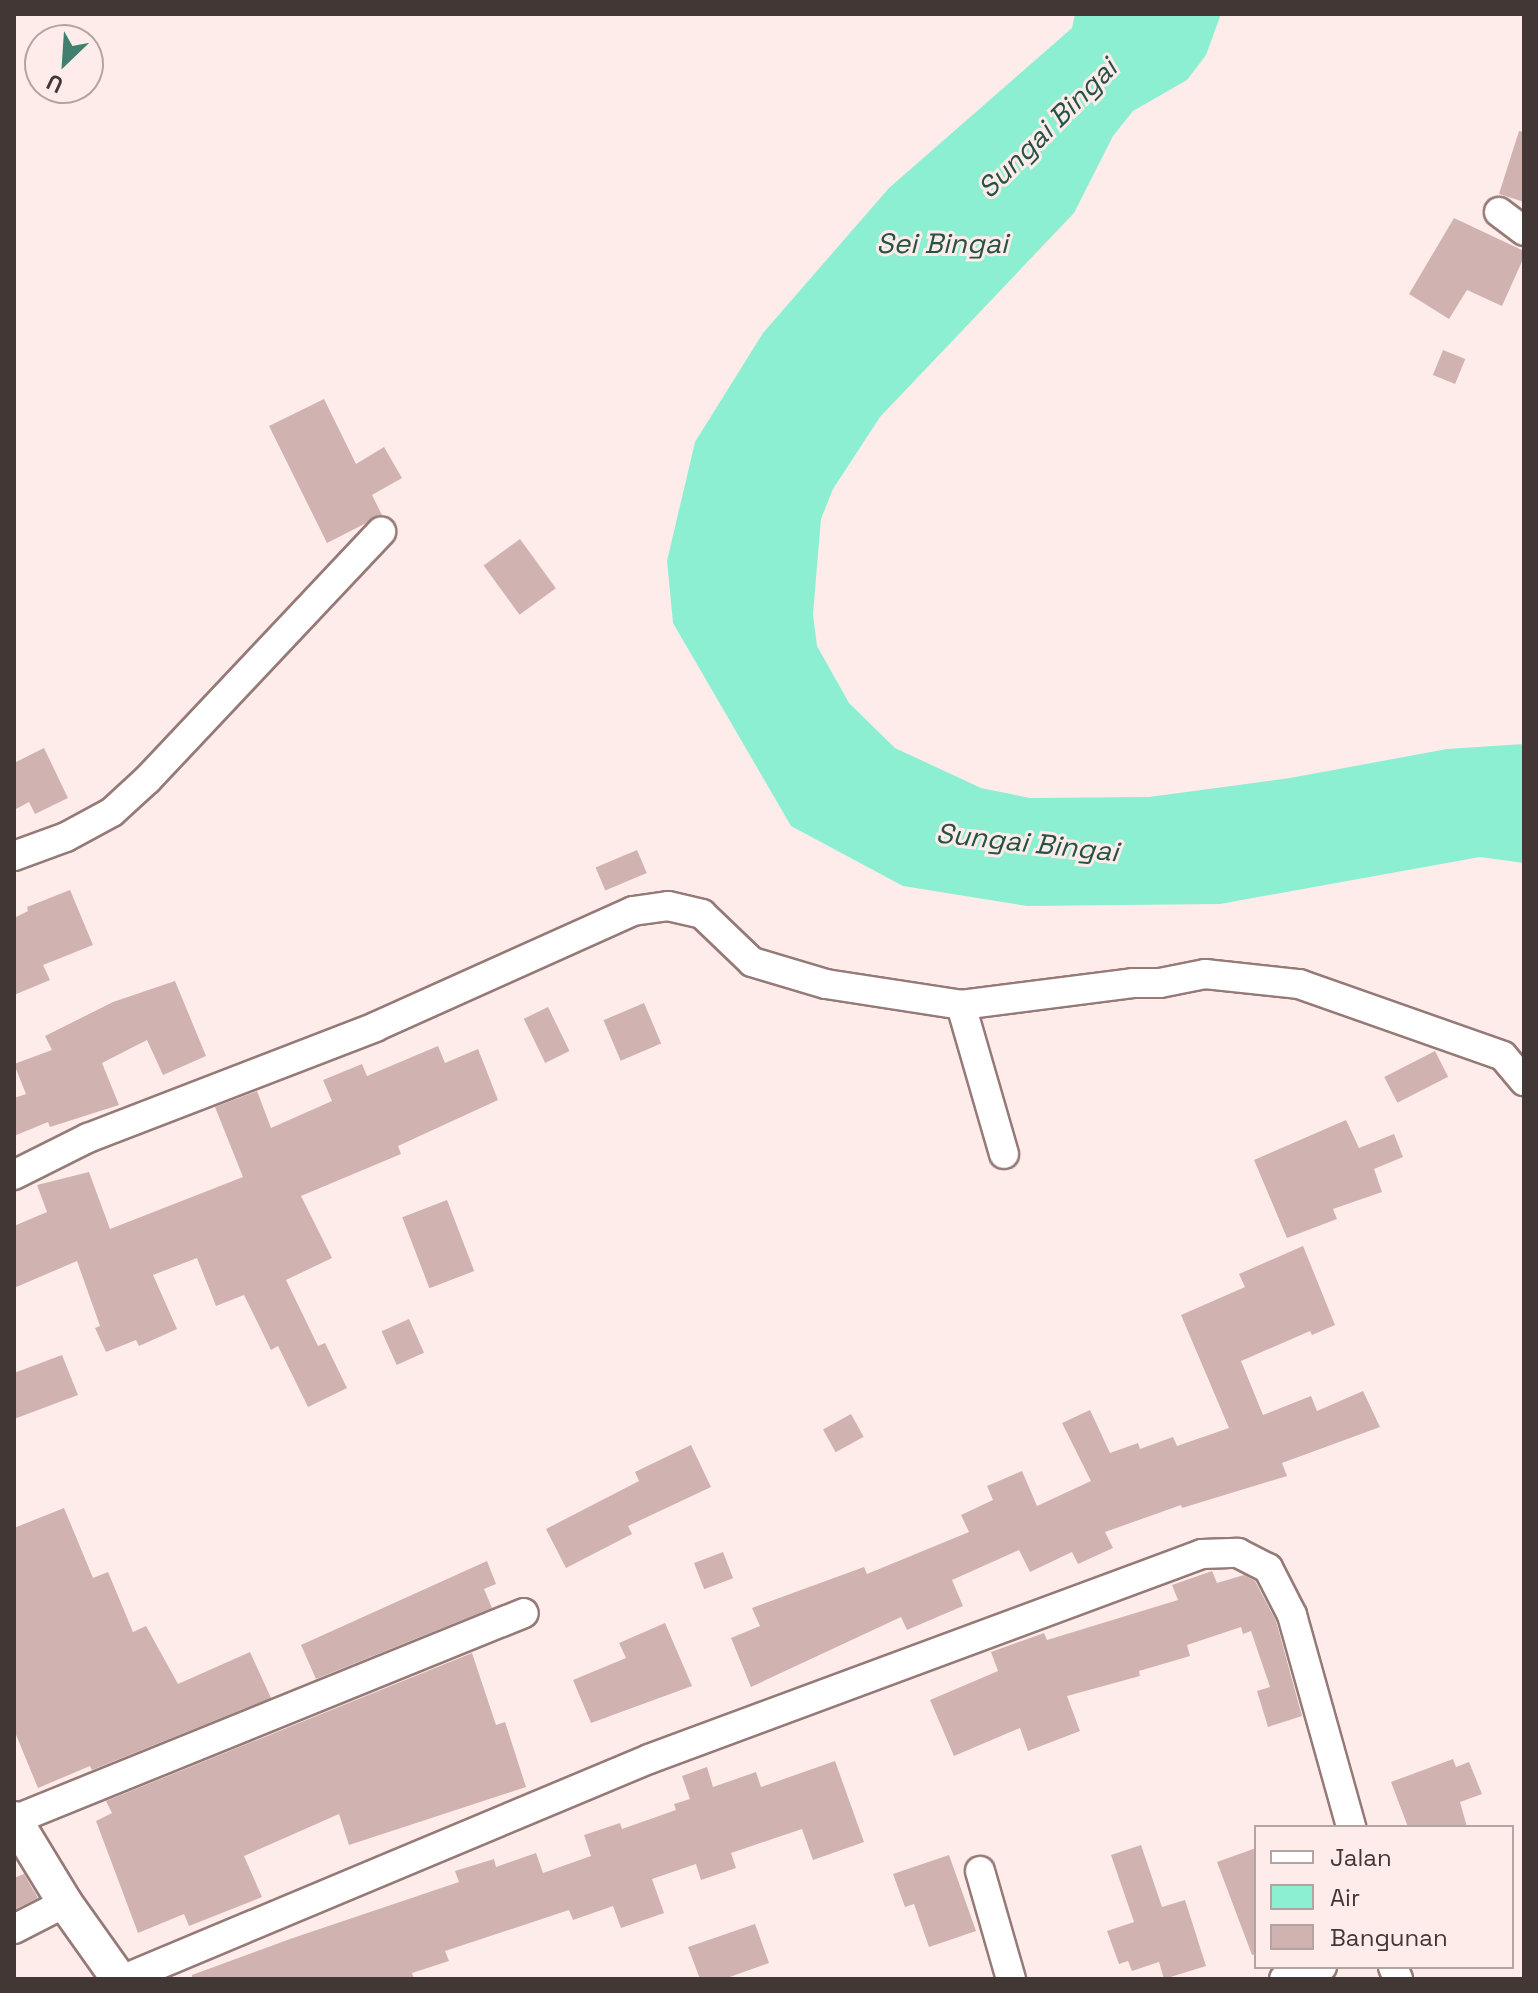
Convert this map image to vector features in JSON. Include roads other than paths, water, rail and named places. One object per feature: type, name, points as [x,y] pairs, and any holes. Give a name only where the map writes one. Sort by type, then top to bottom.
[{"type":"street","points":[[1499,212],[1524,231]]},
{"type":"street","points":[[14,856],[66,837],[112,812],[148,779],[381,532]]},
{"type":"street","points":[[14,1175],[88,1138],[375,1027],[633,911],[668,906],[702,914],[752,962],[826,984],[961,1005],[1133,983],[1160,983],[1205,974],[1299,984],[1503,1056],[1524,1081]]},
{"type":"street","points":[[961,1005],[1004,1154]]},
{"type":"street","points":[[524,1613],[14,1820],[65,1903],[122,1979],[649,1759],[1202,1554],[1238,1553],[1268,1568],[1292,1615],[1350,1825]]},
{"type":"street","points":[[980,1871],[1011,1979]]},
{"type":"street","points":[[14,1929],[65,1903]]},
{"type":"street","points":[[1284,1979],[1316,1969]]},
{"type":"water","name":"Sei Bingai","points":[[1075,14],[1221,14],[1206,55],[1187,80],[1133,111],[1113,136],[1074,213],[880,417],[833,489],[821,519],[813,614],[817,646],[849,703],[895,748],[981,788],[1030,798],[1149,797],[1290,778],[1447,749],[1524,744],[1524,863],[1480,857],[1220,904],[1027,906],[903,886],[791,826],[673,623],[667,561],[695,442],[763,333],[889,188],[1072,28]]},
{"type":"water label","name":"Sungai Bingai","points":[[1047,128]]},
{"type":"water label","name":"Sungai Bingai","points":[[1027,842]]}]
